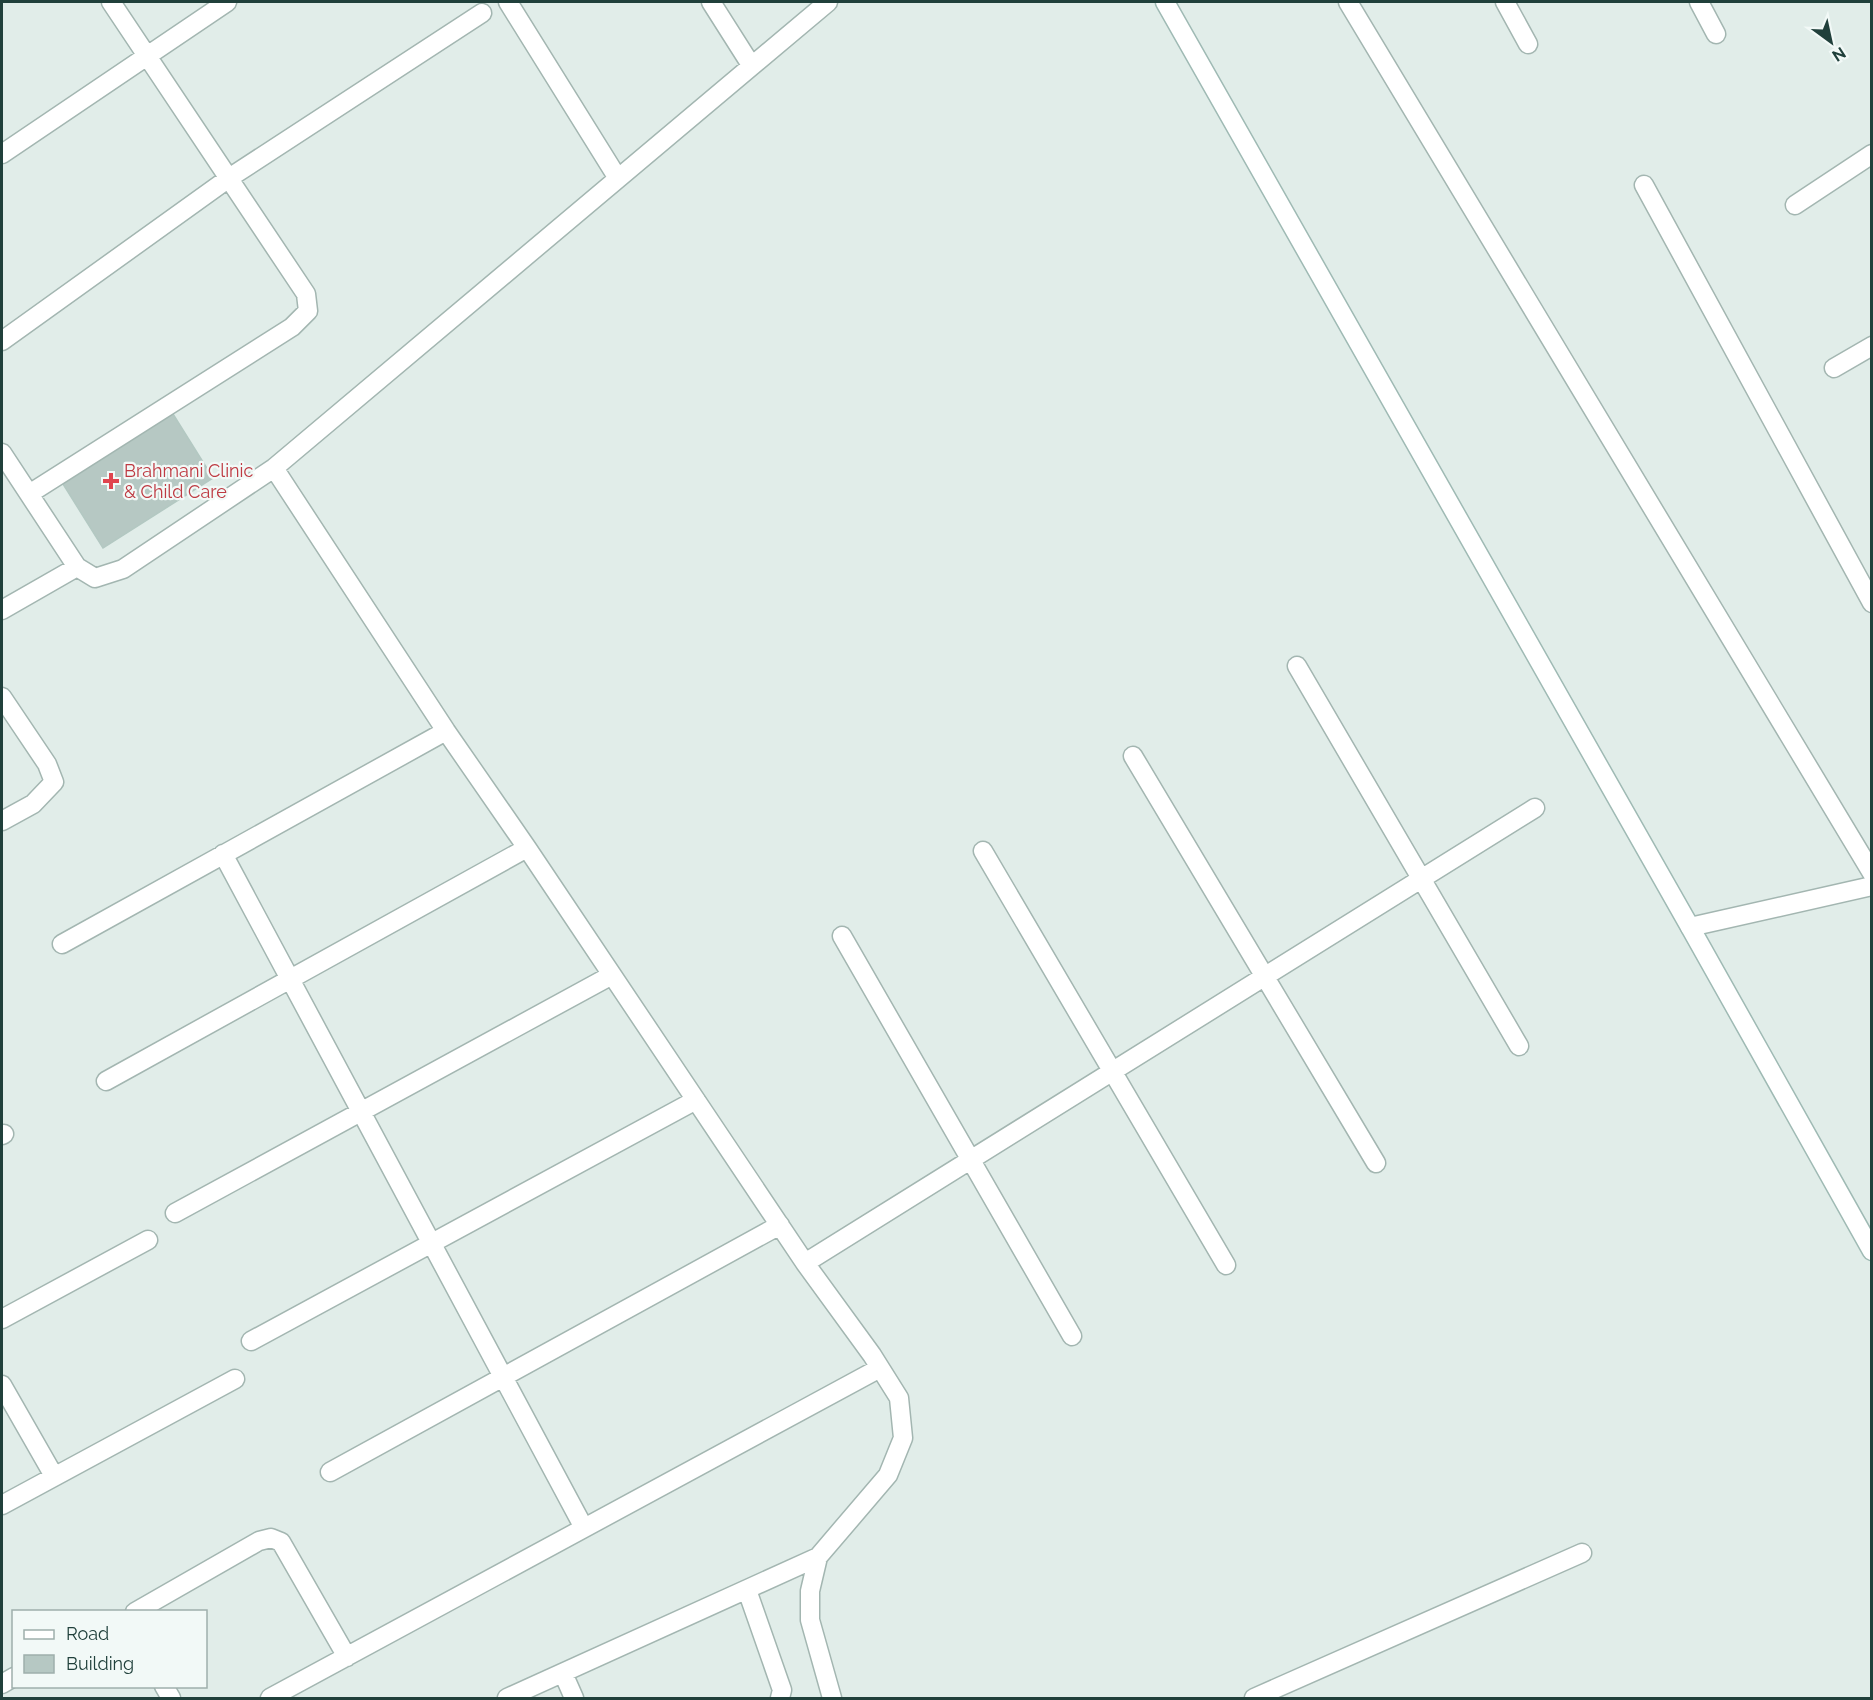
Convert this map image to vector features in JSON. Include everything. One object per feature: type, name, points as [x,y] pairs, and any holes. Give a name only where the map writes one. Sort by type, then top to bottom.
[{"type":"street","points":[[29,494],[292,327],[308,311],[306,294],[111,2]]},
{"type":"street","points":[[2,154],[227,2]]},
{"type":"street","points":[[508,2],[617,177]]},
{"type":"street","points":[[711,2],[752,65]]},
{"type":"street","points":[[2,453],[77,567],[95,578],[123,568],[274,468],[617,177],[828,2]]},
{"type":"street","points":[[1165,2],[1872,1251]]},
{"type":"street","points":[[1348,2],[1872,873]]},
{"type":"street","points":[[1505,2],[1528,44]]},
{"type":"street","points":[[1699,2],[1716,34]]},
{"type":"street","points":[[2,341],[229,178],[482,13]]},
{"type":"street","points":[[1795,205],[1872,154]]},
{"type":"street","points":[[1644,185],[1872,603]]},
{"type":"street","points":[[1834,368],[1872,346]]},
{"type":"street","points":[[274,468],[446,731],[805,1263],[899,1398],[903,1438],[888,1475],[818,1557],[507,1698]]},
{"type":"street","points":[[2,610],[77,567]]},
{"type":"street","points":[[1297,666],[1519,1046]]},
{"type":"street","points":[[2,697],[47,764],[54,782],[33,804],[2,821]]},
{"type":"street","points":[[62,944],[446,731]]},
{"type":"street","points":[[1133,756],[1376,1163]]},
{"type":"street","points":[[805,1263],[1535,808]]},
{"type":"street","points":[[106,1080],[527,848]]},
{"type":"street","points":[[983,850],[1226,1264]]},
{"type":"street","points":[[223,854],[584,1528]]},
{"type":"street","points":[[1690,927],[1872,886]]},
{"type":"street","points":[[842,936],[1072,1336]]},
{"type":"street","points":[[176,1213],[612,975]]},
{"type":"street","points":[[251,1341],[696,1100]]},
{"type":"street","points":[[330,1472],[780,1225]]},
{"type":"street","points":[[2,1319],[148,1240]]},
{"type":"street","points":[[270,1698],[880,1368]]},
{"type":"street","points":[[2,1505],[235,1379]]},
{"type":"street","points":[[2,1385],[54,1476]]},
{"type":"street","points":[[137,1610],[259,1542],[271,1538],[281,1542],[347,1657]]},
{"type":"street","points":[[1254,1698],[1582,1553]]},
{"type":"street","points":[[818,1557],[810,1591],[810,1620],[832,1698]]},
{"type":"street","points":[[747,1590],[783,1690],[780,1698]]},
{"type":"street","points":[[563,1673],[574,1698]]},
{"type":"building","points":[[173,414],[213,478],[103,548],[63,484]]},
{"type":"place","name":"Brahmani Clinic & Child Care","points":[[111,481]]}]
